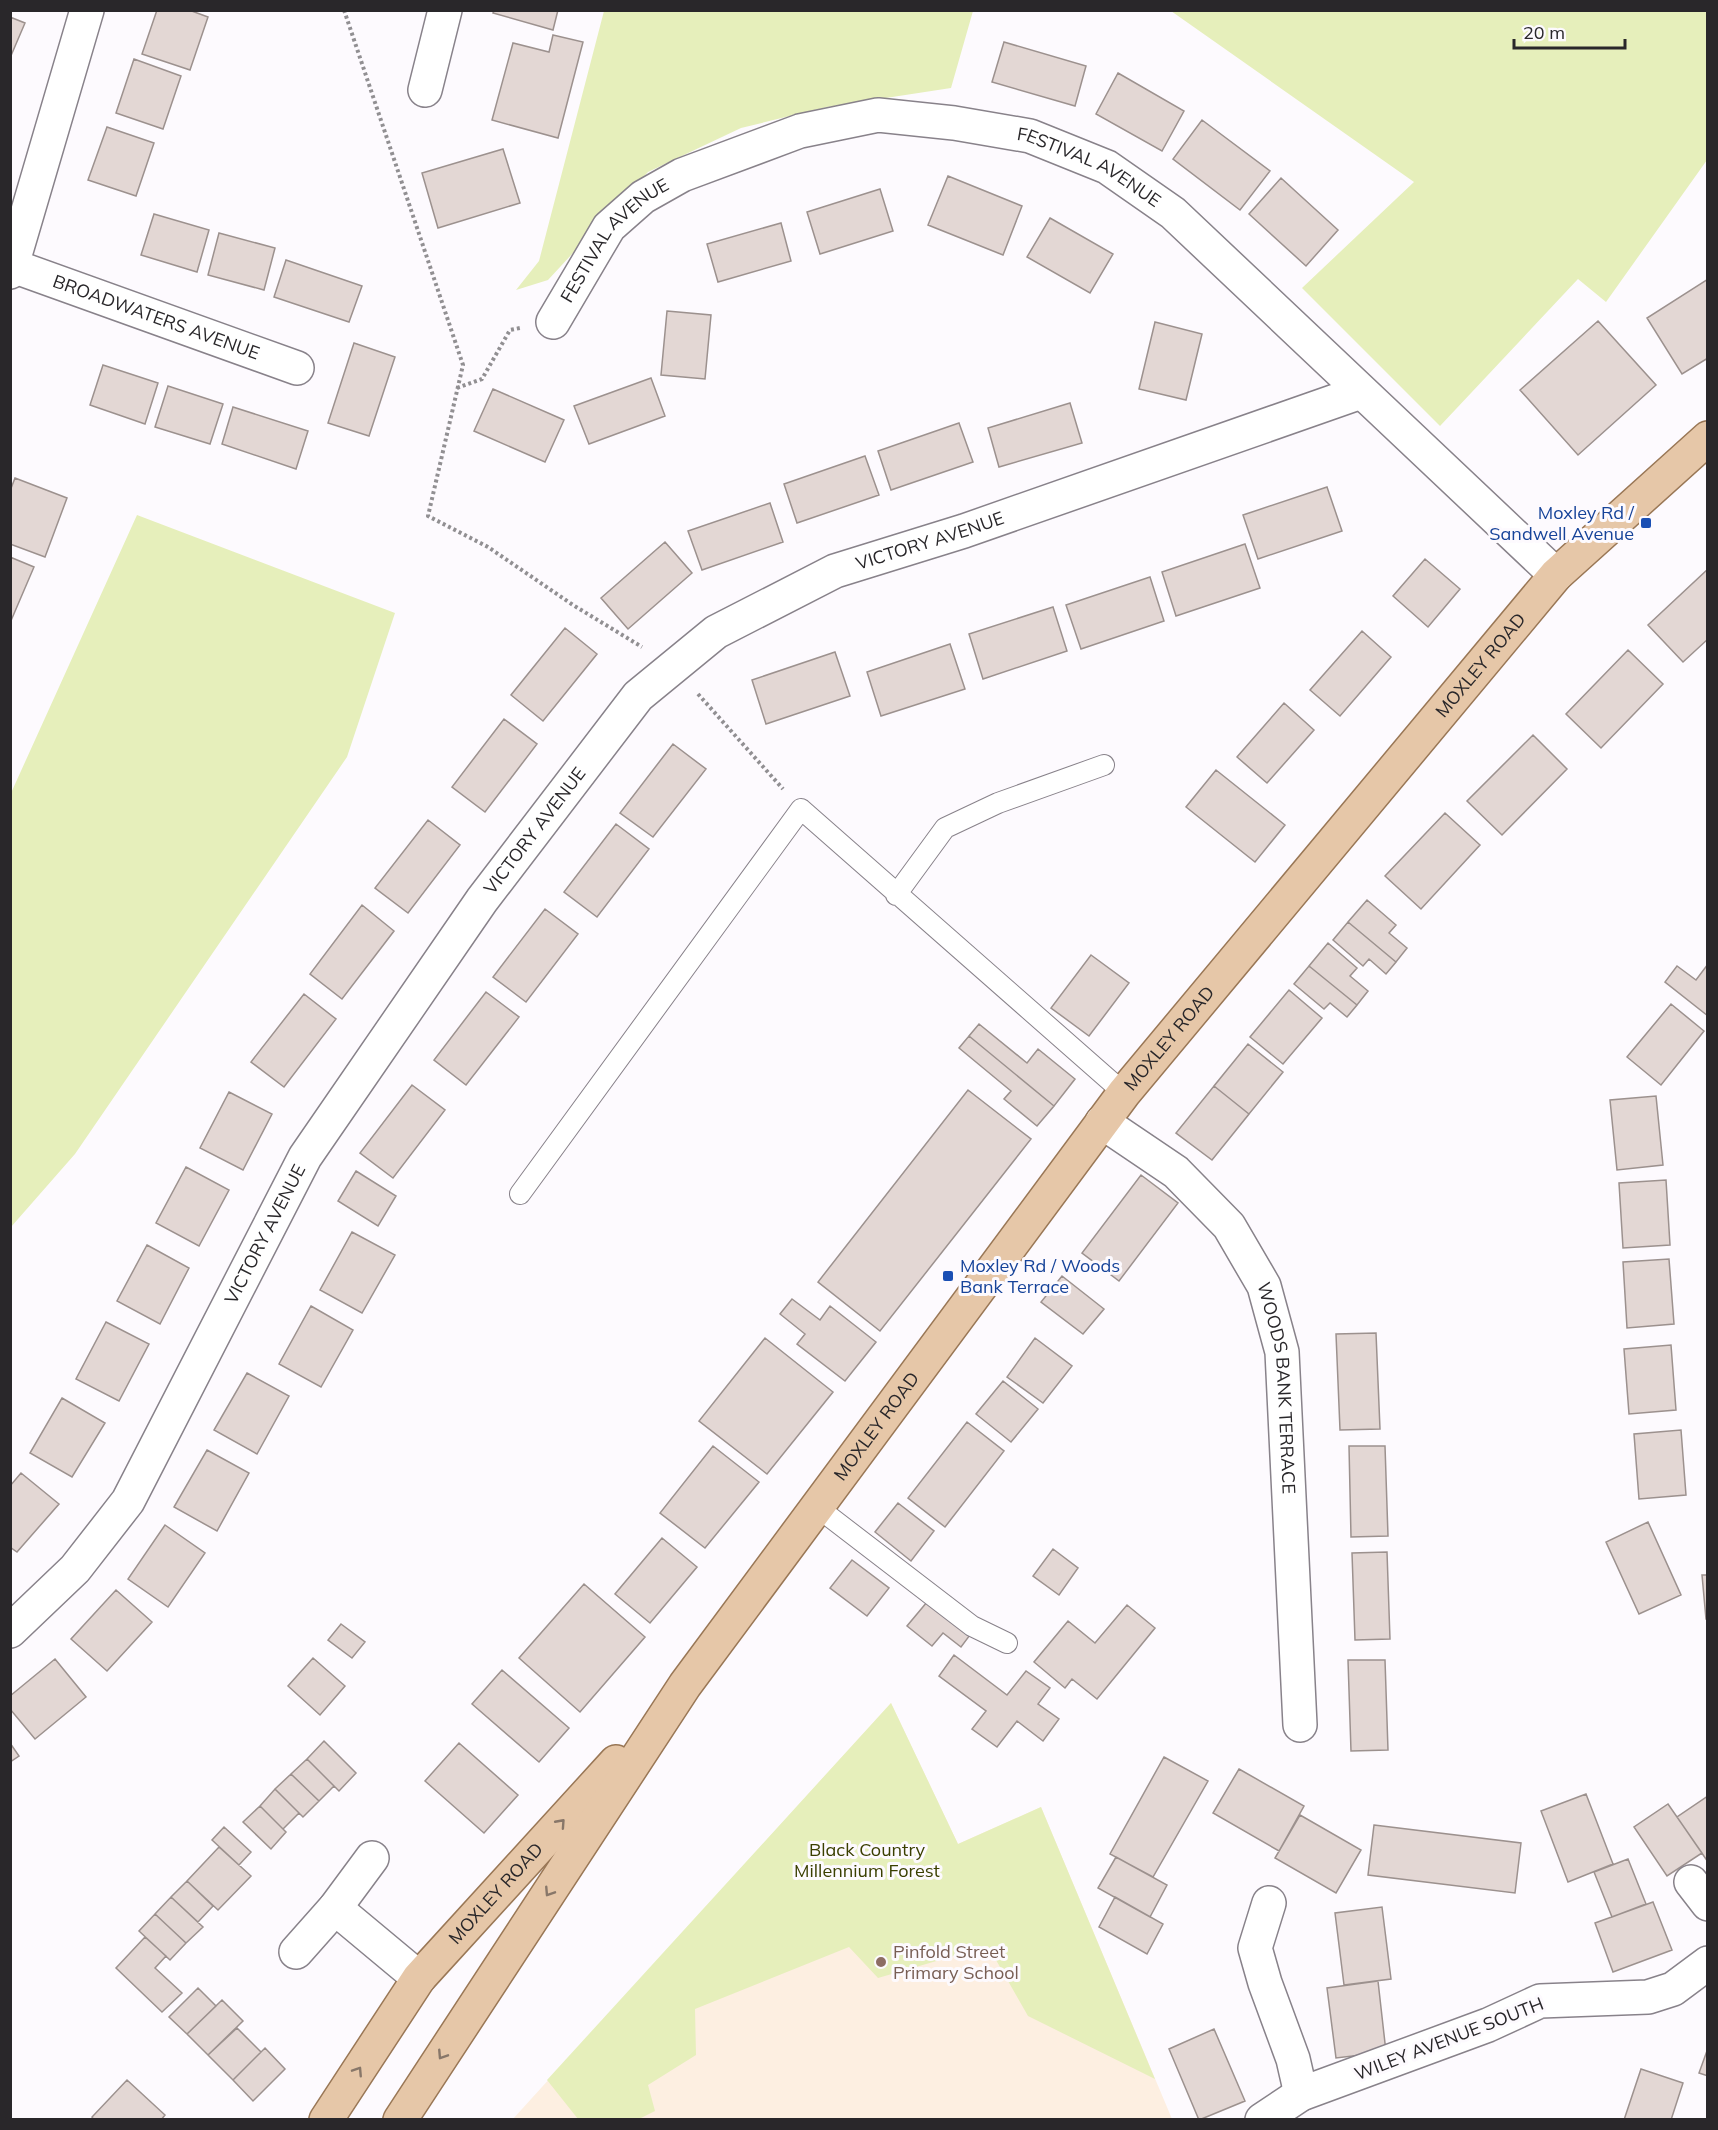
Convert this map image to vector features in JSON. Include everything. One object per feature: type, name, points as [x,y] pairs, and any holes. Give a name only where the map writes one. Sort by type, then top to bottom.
[{"type":"main road","name":"MOXLEY ROAD","points":[[400,2120],[685,1685],[1101,1122],[1556,575],[1707,438]]},
{"type":"main road","name":"MOXLEY ROAD","points":[[326,2120],[419,1978],[685,1685]]},
{"type":"street","points":[[12,269],[87,10]]},
{"type":"street","points":[[425,90],[445,10]]},
{"type":"street","name":"FESTIVAL AVENUE","points":[[553,322],[609,227],[643,197],[682,175],[800,131],[878,115],[954,123],[1030,136],[1107,167],[1173,213],[1556,575]]},
{"type":"street","name":"BROADWATERS AVENUE","points":[[12,269],[297,368]]},
{"type":"street","name":"VICTORY AVENUE","points":[[10,1631],[75,1569],[128,1501],[304,1157],[503,872],[638,696],[716,632],[835,571],[964,531],[1361,392]]},
{"type":"street","name":"WOODS BANK TERRACE","points":[[1101,1122],[1184,1180],[1229,1226],[1264,1286],[1282,1352],[1300,1725]]},
{"type":"street","points":[[296,1952],[335,1908],[372,1858]]},
{"type":"street","points":[[1269,1903],[1255,1948],[1265,1983],[1293,2059],[1301,2094]]},
{"type":"street","points":[[335,1908],[419,1978]]},
{"type":"street","name":"WILEY AVENUE SOUTH","points":[[1262,2120],[1301,2094],[1488,2025],[1540,2001],[1648,1997],[1672,1989],[1707,1963]]},
{"type":"lane","points":[[896,894],[945,828],[998,803],[1104,765]]},
{"type":"lane","points":[[520,1194],[801,810],[1124,1093]]},
{"type":"lane","points":[[817,1507],[972,1626],[1007,1643]]},
{"type":"path","points":[[344,10],[463,365],[428,516],[488,547],[573,605],[674,667],[801,810]]},
{"type":"path","points":[[457,388],[482,379],[510,330],[553,322]]},
{"type":"shaded area","name":"Pinfold Street Primary School","points":[[891,1703],[958,1844],[1041,1807],[1172,2119],[512,2120]]},
{"type":"green space","points":[[604,11],[973,11],[951,88],[827,107],[741,128],[648,172],[548,280],[516,290],[539,261]]},
{"type":"green space","points":[[1171,11],[1707,11],[1707,160],[1606,302],[1578,279],[1440,426],[1302,288],[1414,182]]},
{"type":"green space","points":[[137,515],[395,613],[347,757],[75,1154],[11,1227],[11,793]]},
{"type":"green space","name":"Black Country Millennium Forest","points":[[891,1703],[958,1844],[1041,1807],[1155,2079],[1028,2016],[988,1946],[878,1978],[849,1947],[695,2009],[696,2055],[648,2085],[655,2111],[639,2119],[578,2119],[547,2080]]},
{"type":"building","points":[[157,10],[189,10],[208,17],[190,70],[142,54]]},
{"type":"building","points":[[494,10],[558,10],[553,30],[493,13]]},
{"type":"building","points":[[10,17],[25,23],[10,58]]},
{"type":"building","points":[[553,35],[583,42],[558,138],[492,120],[513,43],[549,52]]},
{"type":"building","points":[[1004,42],[1086,66],[1075,106],[992,82]]},
{"type":"building","points":[[134,59],[181,76],[163,129],[116,113]]},
{"type":"building","points":[[1118,73],[1184,111],[1162,151],[1096,114]]},
{"type":"building","points":[[1202,120],[1270,171],[1240,210],[1173,159]]},
{"type":"building","points":[[107,127],[154,143],[136,196],[88,180]]},
{"type":"building","points":[[503,149],[520,203],[438,228],[422,173]]},
{"type":"building","points":[[948,176],[1022,206],[1003,255],[928,225]]},
{"type":"building","points":[[1281,178],[1338,230],[1306,266],[1249,214]]},
{"type":"building","points":[[880,189],[893,231],[820,254],[807,212]]},
{"type":"building","points":[[154,214],[209,230],[197,272],[141,255]]},
{"type":"building","points":[[1050,218],[1113,254],[1090,293],[1027,257]]},
{"type":"building","points":[[781,223],[791,261],[718,282],[707,244]]},
{"type":"building","points":[[219,233],[275,248],[264,290],[208,275]]},
{"type":"building","points":[[286,260],[362,286],[349,322],[274,297]]},
{"type":"building","points":[[1708,279],[1708,358],[1682,374],[1647,318]]},
{"type":"building","points":[[667,311],[711,315],[705,379],[661,375]]},
{"type":"building","points":[[1598,321],[1656,385],[1578,455],[1520,390]]},
{"type":"building","points":[[1155,322],[1202,334],[1186,400],[1139,389]]},
{"type":"building","points":[[354,343],[395,357],[369,436],[328,423]]},
{"type":"building","points":[[103,365],[158,383],[145,424],[90,405]]},
{"type":"building","points":[[651,378],[665,416],[589,444],[574,406]]},
{"type":"building","points":[[168,386],[223,404],[210,444],[155,427]]},
{"type":"building","points":[[493,389],[564,420],[545,462],[474,431]]},
{"type":"building","points":[[1070,403],[1082,443],[999,467],[988,428]]},
{"type":"building","points":[[233,407],[308,431],[296,469],[222,444]]},
{"type":"building","points":[[959,423],[973,462],[891,490],[878,451]]},
{"type":"building","points":[[865,456],[879,495],[797,523],[784,484]]},
{"type":"building","points":[[15,478],[67,498],[45,557],[10,544],[10,491]]},
{"type":"building","points":[[1327,487],[1342,531],[1258,559],[1243,515]]},
{"type":"building","points":[[770,503],[783,542],[702,570],[688,531]]},
{"type":"building","points":[[665,542],[692,573],[628,629],[601,598]]},
{"type":"building","points":[[1245,544],[1260,588],[1176,616],[1162,572]]},
{"type":"building","points":[[10,557],[34,567],[10,623]]},
{"type":"building","points":[[1425,559],[1460,589],[1428,627],[1393,596]]},
{"type":"building","points":[[1708,569],[1708,639],[1683,662],[1648,625]]},
{"type":"building","points":[[1150,577],[1164,621],[1081,649],[1066,605]]},
{"type":"building","points":[[1053,607],[1067,651],[983,679],[969,634]]},
{"type":"building","points":[[565,628],[597,654],[543,721],[511,695]]},
{"type":"building","points":[[1362,631],[1391,657],[1340,716],[1310,690]]},
{"type":"building","points":[[950,644],[965,689],[881,716],[867,672]]},
{"type":"building","points":[[1628,650],[1663,684],[1601,748],[1566,714]]},
{"type":"building","points":[[835,652],[850,696],[766,724],[752,680]]},
{"type":"building","points":[[1284,703],[1314,730],[1267,783],[1237,757]]},
{"type":"building","points":[[504,719],[537,744],[485,812],[452,787]]},
{"type":"building","points":[[1533,735],[1567,769],[1502,835],[1467,801]]},
{"type":"building","points":[[673,744],[706,769],[653,837],[620,813]]},
{"type":"building","points":[[1216,770],[1285,825],[1255,862],[1186,807]]},
{"type":"building","points":[[1445,813],[1480,845],[1421,909],[1385,876]]},
{"type":"building","points":[[428,820],[460,845],[408,913],[375,888]]},
{"type":"building","points":[[616,824],[649,849],[597,917],[564,892]]},
{"type":"building","points":[[1367,900],[1396,925],[1389,933],[1407,948],[1396,962],[1348,922]]},
{"type":"building","points":[[362,905],[394,931],[342,999],[310,974]]},
{"type":"building","points":[[545,909],[578,934],[526,1002],[493,977]]},
{"type":"building","points":[[1348,922],[1396,962],[1386,974],[1369,959],[1363,966],[1333,940]]},
{"type":"building","points":[[1328,943],[1357,968],[1350,976],[1368,991],[1357,1005],[1309,966]]},
{"type":"building","points":[[1091,955],[1129,983],[1089,1036],[1051,1008]]},
{"type":"building","points":[[1708,964],[1708,1016],[1665,982],[1677,966],[1696,980]]},
{"type":"building","points":[[1309,966],[1357,1005],[1347,1017],[1330,1003],[1324,1009],[1294,984]]},
{"type":"building","points":[[1289,990],[1322,1018],[1283,1064],[1250,1037]]},
{"type":"building","points":[[486,992],[519,1017],[466,1085],[434,1060]]},
{"type":"building","points":[[304,994],[336,1019],[284,1087],[251,1062]]},
{"type":"building","points":[[1671,1004],[1704,1031],[1661,1085],[1627,1057]]},
{"type":"building","points":[[979,1024],[1027,1063],[1038,1049],[1075,1079],[1054,1106],[969,1036]]},
{"type":"building","points":[[969,1036],[1054,1106],[1037,1126],[1004,1099],[1011,1091],[959,1048]]},
{"type":"building","points":[[1248,1044],[1283,1072],[1249,1114],[1214,1086]]},
{"type":"building","points":[[412,1085],[445,1110],[393,1178],[360,1153]]},
{"type":"building","points":[[1214,1086],[1249,1114],[1212,1160],[1176,1133]]},
{"type":"building","points":[[968,1090],[1031,1139],[880,1331],[818,1282]]},
{"type":"building","points":[[229,1092],[272,1114],[243,1170],[200,1148]]},
{"type":"building","points":[[1656,1096],[1663,1165],[1617,1170],[1610,1100]]},
{"type":"building","points":[[186,1167],[229,1190],[199,1246],[156,1223]]},
{"type":"building","points":[[356,1171],[396,1196],[378,1226],[338,1201]]},
{"type":"building","points":[[1141,1175],[1178,1203],[1119,1281],[1082,1253]]},
{"type":"building","points":[[1666,1180],[1670,1245],[1623,1248],[1619,1183]]},
{"type":"building","points":[[352,1232],[395,1255],[362,1313],[320,1290]]},
{"type":"building","points":[[147,1245],[189,1268],[160,1324],[117,1301]]},
{"type":"building","points":[[1669,1259],[1674,1324],[1627,1328],[1623,1262]]},
{"type":"building","points":[[1062,1276],[1104,1309],[1083,1334],[1041,1302]]},
{"type":"building","points":[[792,1299],[820,1320],[830,1306],[876,1342],[845,1381],[797,1344],[805,1334],[780,1314]]},
{"type":"building","points":[[311,1306],[353,1330],[321,1387],[279,1364]]},
{"type":"building","points":[[106,1322],[149,1344],[119,1401],[76,1379]]},
{"type":"building","points":[[1376,1333],[1380,1429],[1340,1430],[1336,1334]]},
{"type":"building","points":[[765,1338],[833,1392],[767,1474],[699,1421]]},
{"type":"building","points":[[1035,1338],[1072,1366],[1043,1403],[1007,1377]]},
{"type":"building","points":[[1671,1345],[1676,1410],[1629,1414],[1624,1349]]},
{"type":"building","points":[[247,1373],[289,1396],[257,1454],[214,1430]]},
{"type":"building","points":[[1003,1381],[1038,1409],[1011,1442],[976,1414]]},
{"type":"building","points":[[62,1398],[105,1423],[72,1477],[30,1453]]},
{"type":"building","points":[[967,1422],[1004,1451],[945,1527],[908,1498]]},
{"type":"building","points":[[1681,1430],[1686,1495],[1639,1499],[1634,1434]]},
{"type":"building","points":[[713,1446],[759,1482],[705,1548],[660,1513]]},
{"type":"building","points":[[1349,1446],[1385,1446],[1388,1536],[1351,1537]]},
{"type":"building","points":[[207,1450],[249,1473],[217,1531],[174,1507]]},
{"type":"building","points":[[21,1473],[59,1504],[17,1552],[10,1547],[10,1486]]},
{"type":"building","points":[[898,1503],[934,1531],[911,1561],[875,1532]]},
{"type":"building","points":[[1648,1522],[1681,1595],[1639,1614],[1606,1542]]},
{"type":"building","points":[[165,1525],[205,1553],[168,1607],[128,1579]]},
{"type":"building","points":[[662,1538],[697,1567],[650,1623],[615,1594]]},
{"type":"building","points":[[1053,1549],[1078,1568],[1059,1595],[1033,1576]]},
{"type":"building","points":[[1387,1552],[1390,1639],[1355,1640],[1352,1553]]},
{"type":"building","points":[[852,1560],[889,1588],[867,1616],[830,1588]]},
{"type":"building","points":[[1702,1575],[1708,1575],[1708,1619],[1706,1619]]},
{"type":"building","points":[[584,1584],[645,1637],[580,1712],[519,1658]]},
{"type":"building","points":[[116,1590],[152,1622],[107,1671],[71,1639]]},
{"type":"building","points":[[927,1602],[970,1635],[961,1647],[943,1633],[932,1646],[907,1626]]},
{"type":"building","points":[[1127,1605],[1155,1628],[1097,1699],[1072,1679],[1065,1688],[1034,1662],[1068,1621],[1095,1643]]},
{"type":"building","points":[[341,1624],[365,1642],[352,1658],[328,1640]]},
{"type":"building","points":[[954,1655],[1007,1695],[1026,1671],[1050,1688],[1038,1704],[1059,1719],[1043,1741],[1017,1721],[997,1747],[972,1729],[986,1711],[939,1676]]},
{"type":"building","points":[[313,1658],[345,1686],[320,1715],[288,1686]]},
{"type":"building","points":[[55,1659],[86,1697],[35,1739],[10,1709],[10,1696]]},
{"type":"building","points":[[1348,1660],[1385,1660],[1388,1750],[1351,1751]]},
{"type":"building","points":[[502,1670],[569,1728],[539,1762],[472,1704]]},
{"type":"building","points":[[324,1741],[356,1773],[339,1791],[307,1759]]},
{"type":"building","points":[[10,1743],[19,1756],[10,1762]]},
{"type":"building","points":[[459,1743],[518,1795],[484,1833],[425,1781]]},
{"type":"building","points":[[1164,1757],[1208,1781],[1153,1877],[1110,1854]]},
{"type":"building","points":[[307,1759],[334,1786],[319,1801],[291,1774]]},
{"type":"building","points":[[1239,1769],[1304,1806],[1279,1851],[1213,1813]]},
{"type":"building","points":[[291,1774],[319,1801],[303,1817],[275,1789]]},
{"type":"building","points":[[275,1789],[299,1813],[283,1829],[260,1806]]},
{"type":"building","points":[[1586,1794],[1613,1864],[1568,1882],[1541,1811]]},
{"type":"building","points":[[1708,1796],[1708,1862],[1677,1817]]},
{"type":"building","points":[[1668,1804],[1702,1853],[1667,1876],[1634,1827]]},
{"type":"building","points":[[260,1806],[286,1832],[271,1849],[243,1822]]},
{"type":"building","points":[[1300,1815],[1361,1850],[1336,1893],[1275,1858]]},
{"type":"building","points":[[1374,1825],[1521,1843],[1515,1893],[1368,1875]]},
{"type":"building","points":[[224,1827],[251,1852],[239,1865],[212,1840]]},
{"type":"building","points":[[219,1847],[251,1876],[218,1910],[187,1881]]},
{"type":"building","points":[[1116,1857],[1167,1885],[1150,1917],[1098,1888]]},
{"type":"building","points":[[1628,1859],[1646,1904],[1612,1917],[1594,1872]]},
{"type":"building","points":[[187,1881],[213,1906],[198,1922],[171,1897]]},
{"type":"building","points":[[171,1897],[203,1927],[186,1943],[155,1914]]},
{"type":"building","points":[[1115,1897],[1163,1924],[1147,1954],[1099,1927]]},
{"type":"building","points":[[1653,1902],[1672,1950],[1613,1972],[1595,1923]]},
{"type":"building","points":[[1382,1907],[1391,1979],[1344,1985],[1335,1913]]},
{"type":"building","points":[[155,1914],[186,1943],[170,1960],[139,1931]]},
{"type":"building","points":[[145,1937],[166,1956],[155,1968],[182,1993],[162,2012],[116,1968]]},
{"type":"building","points":[[1378,1981],[1386,2052],[1336,2058],[1327,1988]]},
{"type":"building","points":[[198,1988],[216,2006],[187,2034],[169,2017]]},
{"type":"building","points":[[222,2000],[243,2021],[208,2055],[187,2034]]},
{"type":"building","points":[[237,2028],[261,2052],[233,2080],[208,2055]]},
{"type":"building","points":[[1214,2029],[1245,2101],[1199,2120],[1169,2049]]},
{"type":"building","points":[[265,2048],[285,2069],[253,2101],[233,2080]]},
{"type":"building","points":[[1708,2048],[1708,2076],[1699,2073]]},
{"type":"building","points":[[1641,2069],[1683,2083],[1671,2120],[1624,2120]]},
{"type":"building","points":[[127,2080],[165,2115],[161,2120],[94,2120],[92,2117]]},
{"type":"place","name":"Moxley Rd / Sandwell Avenue","points":[[1646,523]]},
{"type":"place","name":"Moxley Rd / Woods Bank Terrace","points":[[948,1276]]},
{"type":"place","name":"Pinfold Street Primary School","points":[[881,1962]]}]
